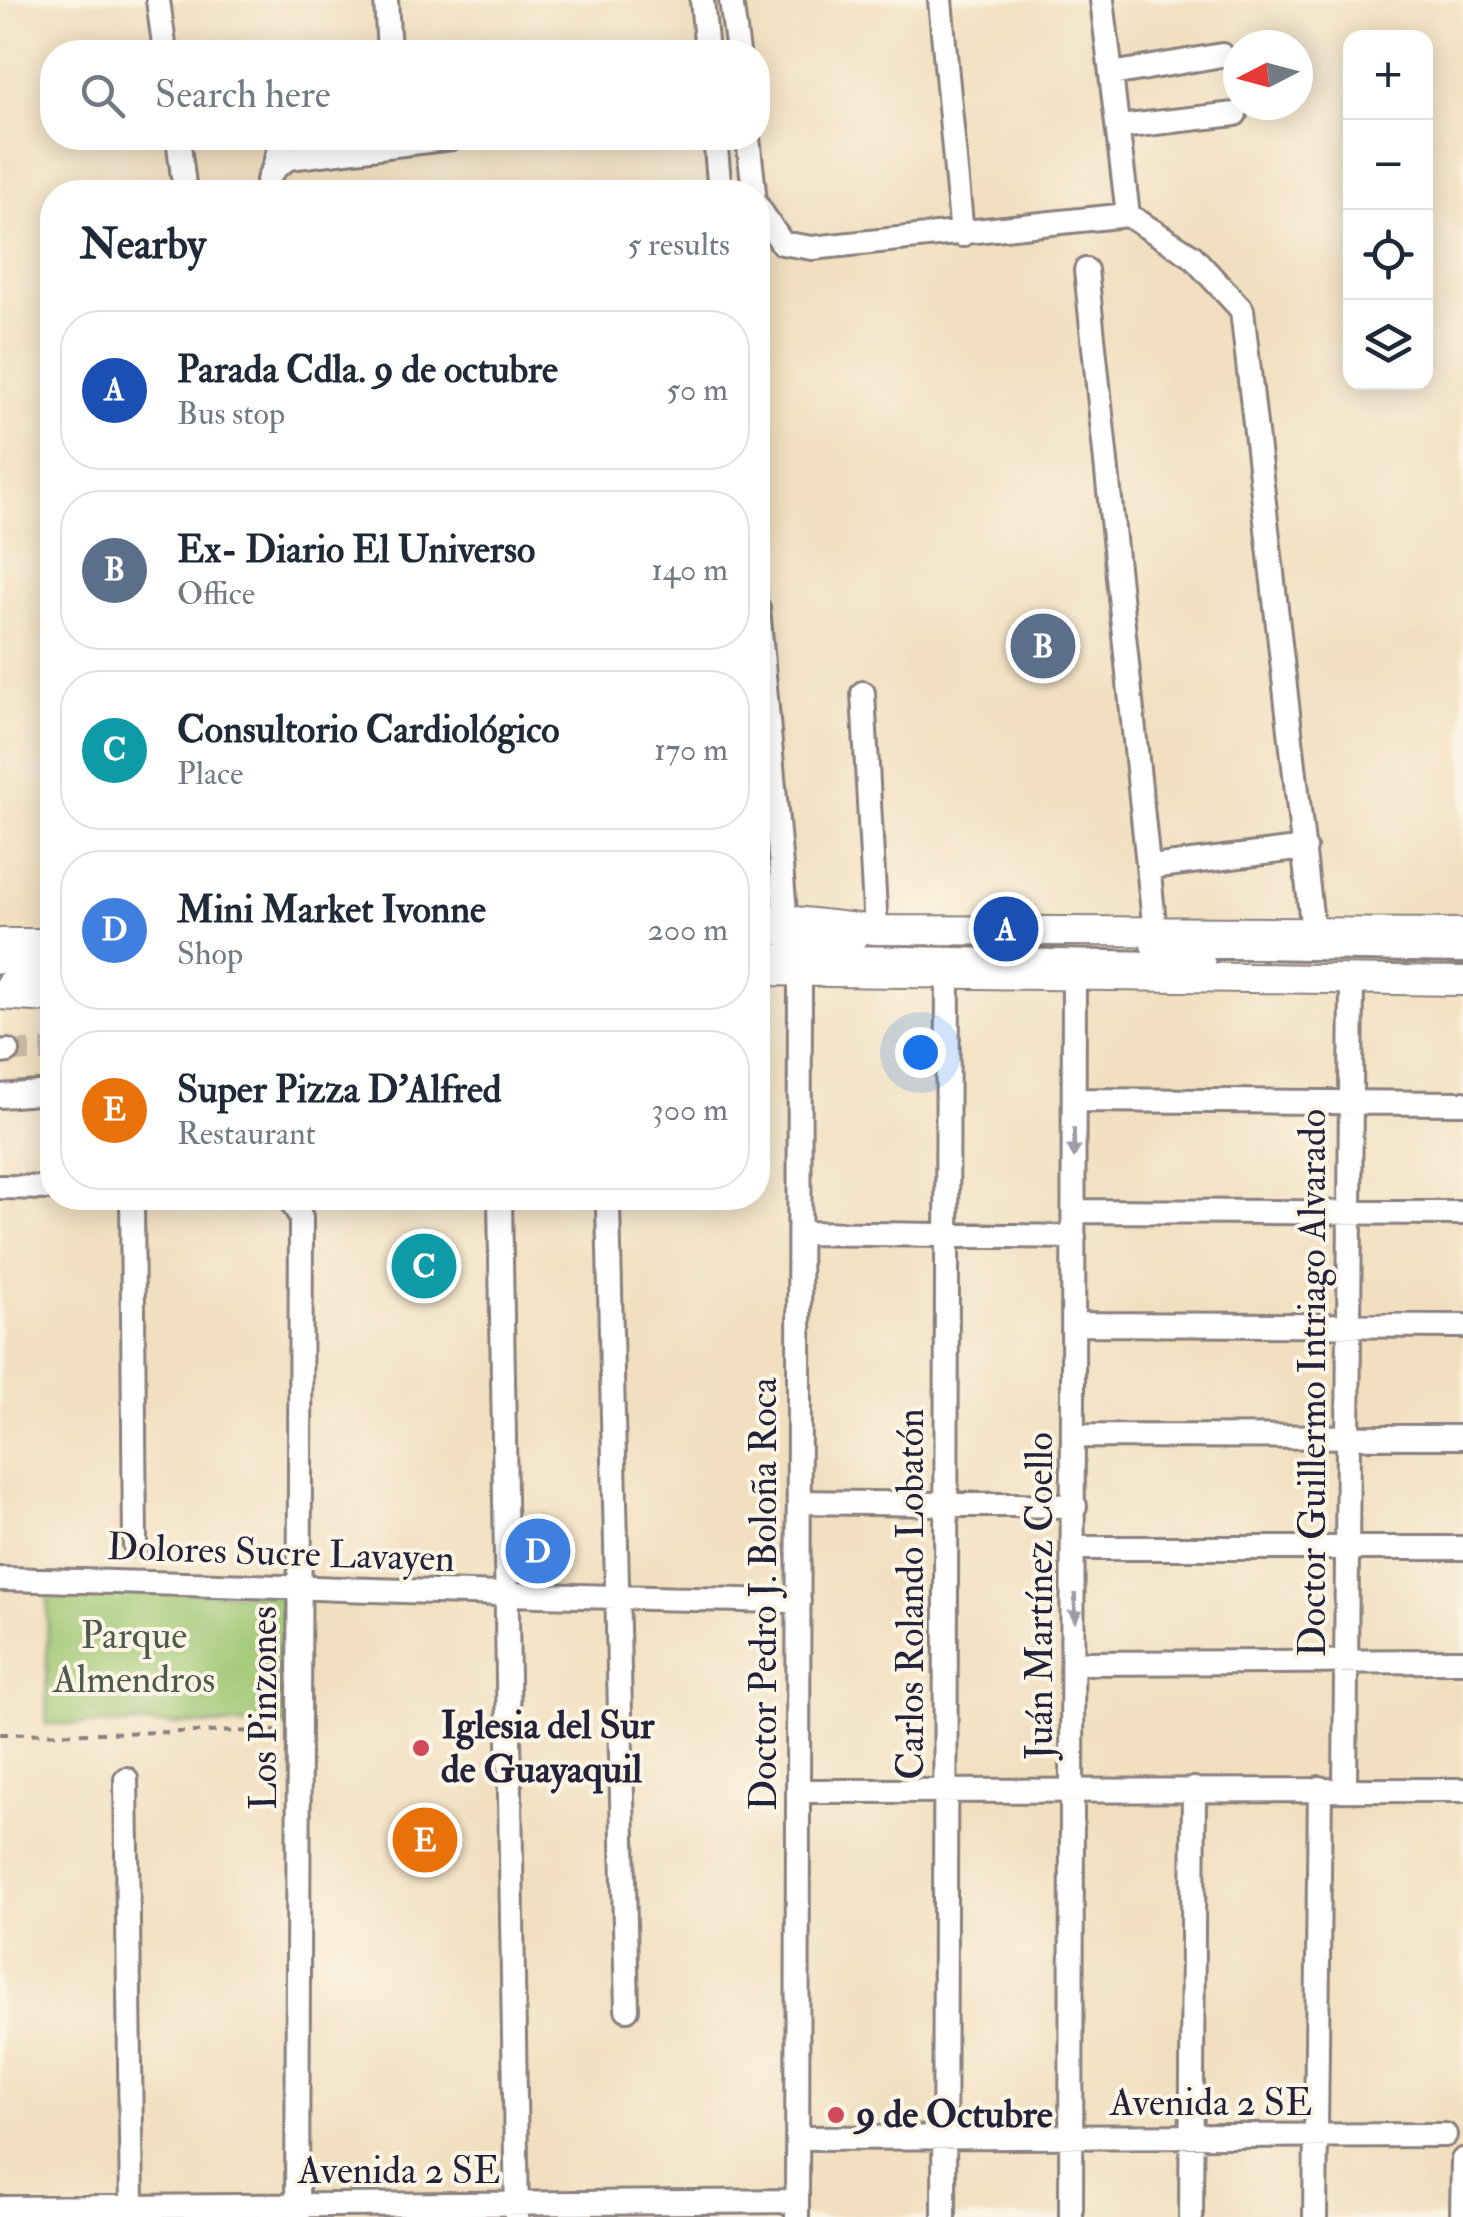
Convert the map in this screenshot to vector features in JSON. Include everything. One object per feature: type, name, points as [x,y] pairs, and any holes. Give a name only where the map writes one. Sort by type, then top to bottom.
[{"type":"main road","points":[[770,920],[876,930],[1463,933]]},
{"type":"main road","points":[[0,943],[40,943]]},
{"type":"main road","points":[[770,971],[948,965],[1074,975],[1463,981]]},
{"type":"main road","points":[[0,996],[40,998]]},
{"type":"street","points":[[158,0],[163,40]]},
{"type":"street","points":[[386,0],[388,40]]},
{"type":"street","points":[[702,0],[706,40]]},
{"type":"street","points":[[732,0],[737,40]]},
{"type":"street","points":[[940,0],[962,235]]},
{"type":"street","points":[[1102,0],[1128,215]]},
{"type":"street","points":[[1112,74],[1222,55]]},
{"type":"street","points":[[1118,128],[1223,115]]},
{"type":"street","points":[[180,150],[184,180]]},
{"type":"street","points":[[267,180],[279,150]]},
{"type":"street","points":[[274,167],[290,158],[355,150]]},
{"type":"street","points":[[715,150],[719,180]]},
{"type":"street","points":[[749,150],[753,180]]},
{"type":"street","points":[[770,224],[782,242],[812,248],[1128,215],[1192,256],[1242,310],[1314,932]]},
{"type":"street","points":[[1086,270],[1155,932]]},
{"type":"street","points":[[863,692],[876,930]]},
{"type":"street","points":[[770,743],[786,923]]},
{"type":"street","points":[[1151,868],[1304,848]]},
{"type":"street","points":[[770,931],[828,938],[1463,951]]},
{"type":"street","points":[[770,956],[948,965],[1463,968]]},
{"type":"street","points":[[0,962],[40,962]]},
{"type":"street","name":"Carlos Rolando Lobatón","points":[[944,2217],[948,965]]},
{"type":"street","name":"Doctor Pedro J. Boloña Roca","points":[[797,2209],[800,971]]},
{"type":"street","name":"Juán Martínez Coello","points":[[1071,2217],[1074,975]]},
{"type":"street","name":"Doctor Guillermo Intriago Alvarado","points":[[1345,1788],[1352,979]]},
{"type":"street","points":[[0,982],[40,984]]},
{"type":"street","points":[[0,1096],[40,1093]]},
{"type":"street","points":[[1074,1100],[1463,1103]]},
{"type":"street","points":[[0,1187],[40,1188]]},
{"type":"street","points":[[132,1210],[136,1545]]},
{"type":"street","name":"Los Pinzones","points":[[297,2211],[301,1217],[298,1210]]},
{"type":"street","points":[[500,1210],[517,2212]]},
{"type":"street","points":[[608,1210],[626,2008]]},
{"type":"street","points":[[1074,1211],[1463,1213]]},
{"type":"street","points":[[800,1233],[1074,1237]]},
{"type":"street","points":[[1074,1324],[1463,1326]]},
{"type":"street","points":[[1074,1436],[1463,1438]]},
{"type":"street","points":[[799,1502],[1075,1506]]},
{"type":"street","points":[[1074,1548],[1463,1548]]},
{"type":"street","name":"Dolores Sucre Lavayen","points":[[0,1579],[300,1585],[505,1597],[799,1600]]},
{"type":"street","points":[[1075,1663],[1463,1661]]},
{"type":"street","points":[[126,1779],[132,2206]]},
{"type":"street","points":[[1314,2217],[1320,1788]]},
{"type":"street","points":[[1191,2217],[1194,1789]]},
{"type":"street","points":[[798,1791],[1463,1790]]},
{"type":"street","name":"Avenida 2 SE","points":[[797,2138],[1445,2135]]},
{"type":"street","points":[[1462,2217],[1463,2160]]},
{"type":"street","name":"Avenida 2 SE","points":[[0,2208],[132,2206],[517,2212],[797,2209]]},
{"type":"path","points":[[0,1734],[299,1731]]},
{"type":"green space","name":"Parque Almendros","points":[[48,1589],[300,1595],[299,1725],[46,1724]]},
{"type":"tunnel","points":[[8,1051],[40,1051]]},
{"type":"place","name":"Ex- Diario El Universo","points":[[1043,646]]},
{"type":"place","name":"Parada Cdla. 9 de octubre","points":[[1006,929]]},
{"type":"place","name":"Consultorio Cardiológico","points":[[424,1266]]},
{"type":"place","name":"Mini Market Ivonne","points":[[538,1551]]},
{"type":"place","name":"Iglesia del Sur de Guayaquil","points":[[421,1748]]},
{"type":"place","name":"Super Pizza D'Alfred","points":[[425,1840]]},
{"type":"place","name":"9 de Octubre","points":[[836,2115]]}]
